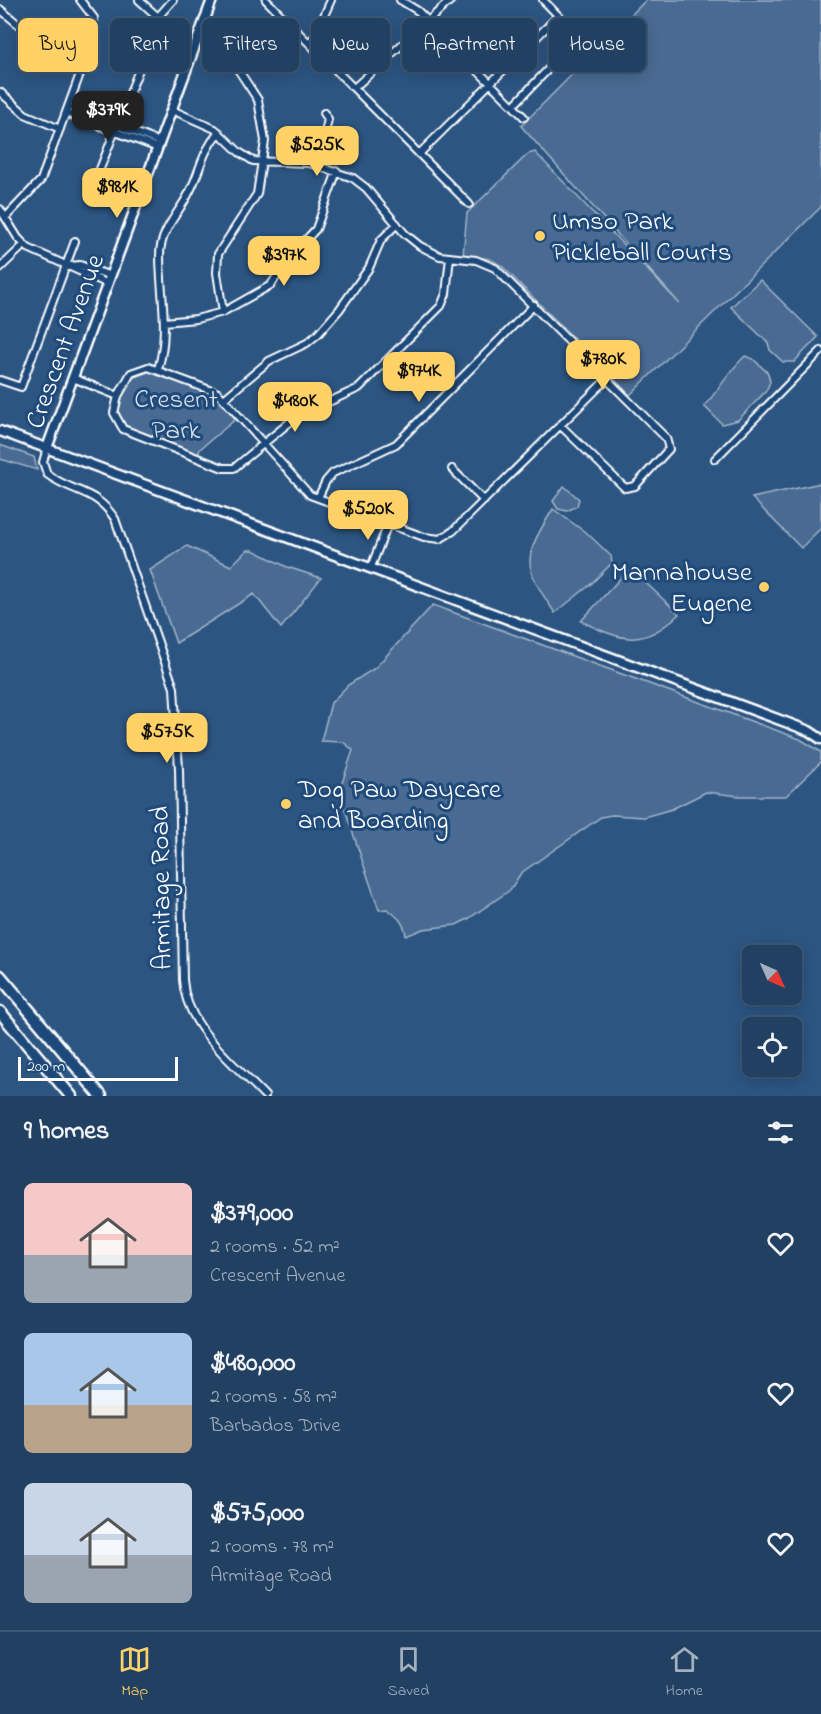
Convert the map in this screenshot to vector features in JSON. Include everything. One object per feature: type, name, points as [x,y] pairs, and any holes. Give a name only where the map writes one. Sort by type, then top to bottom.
[{"type":"highway","points":[[0,975],[101,1096]]},
{"type":"highway","points":[[0,1012],[71,1096]]},
{"type":"main road","name":"Crescent Avenue","points":[[47,448],[212,0]]},
{"type":"main road","points":[[0,431],[809,731],[821,739]]},
{"type":"street","points":[[80,0],[94,18]]},
{"type":"street","points":[[139,0],[157,17],[173,0]]},
{"type":"street","points":[[266,0],[469,204]]},
{"type":"street","points":[[309,43],[315,36],[331,0]]},
{"type":"street","points":[[400,0],[413,7],[425,18]]},
{"type":"street","points":[[433,18],[451,0]]},
{"type":"street","points":[[419,154],[558,16],[543,0]]},
{"type":"street","points":[[0,9],[18,24]]},
{"type":"street","points":[[354,88],[402,46]]},
{"type":"street","points":[[513,106],[549,68]]},
{"type":"street","points":[[6,217],[40,182],[81,72]]},
{"type":"street","points":[[94,179],[98,174],[138,72]]},
{"type":"street","points":[[223,312],[217,273],[218,254],[255,199],[263,162],[265,129],[261,109],[253,89],[240,72]]},
{"type":"street","points":[[479,72],[524,117]]},
{"type":"street","points":[[0,92],[25,114],[60,129]]},
{"type":"street","points":[[67,110],[159,145]]},
{"type":"street","points":[[172,110],[219,132],[246,158],[263,162],[291,161],[318,165],[353,177],[366,188],[397,224],[426,249],[450,257],[476,260],[495,268],[666,438],[669,449],[666,455],[635,486],[625,488],[560,425]]},
{"type":"street","points":[[318,165],[328,119],[324,113]]},
{"type":"street","points":[[158,369],[164,348],[161,248],[172,218],[190,191],[203,153],[219,132]]},
{"type":"street","points":[[164,322],[196,319],[223,312],[271,285],[288,259],[310,237],[318,224],[337,171]]},
{"type":"street","points":[[0,209],[24,245],[68,265],[80,265],[109,280]]},
{"type":"street","points":[[225,398],[267,362],[307,343],[318,334],[339,310],[369,268],[381,240],[397,224]]},
{"type":"street","points":[[0,380],[21,387],[75,241]]},
{"type":"street","points":[[0,268],[24,245]]},
{"type":"street","points":[[450,257],[445,298],[441,306],[420,328],[359,388],[296,417],[265,444],[241,464],[225,469],[125,430],[115,422],[114,410],[126,380],[134,371],[148,367],[158,369],[218,393],[225,398],[265,444],[303,489],[318,498],[388,524],[424,537],[440,539],[453,531],[607,379]]},
{"type":"street","points":[[318,498],[326,481],[333,473],[396,444],[534,305]]},
{"type":"street","points":[[715,459],[821,351]]},
{"type":"street","points":[[73,378],[118,396]]},
{"type":"street","name":"Armitage Road","points":[[47,448],[43,462],[47,474],[91,494],[104,504],[115,519],[174,688],[179,769],[183,980],[186,1004],[198,1024],[265,1096]]},
{"type":"street","points":[[452,469],[484,501]]},
{"type":"street","points":[[371,567],[388,524]]},
{"type":"green space","points":[[646,0],[821,0],[821,207],[630,395],[502,266],[490,259],[463,255],[467,213],[528,154],[535,152],[679,303],[521,126],[575,72],[646,72],[646,18],[628,18]]},
{"type":"green space","points":[[760,280],[818,337],[794,362],[783,362],[770,350],[768,343],[731,307]]},
{"type":"green space","points":[[745,356],[753,359],[768,373],[770,382],[766,391],[738,420],[722,424],[704,406]]},
{"type":"green space","name":"Cresent Park","points":[[151,371],[216,396],[237,418],[200,449],[198,455],[128,428],[120,417],[121,397],[132,378]]},
{"type":"green space","points":[[0,445],[34,457],[37,470],[0,459]]},
{"type":"green space","points":[[821,483],[821,528],[801,548],[752,498]]},
{"type":"green space","points":[[564,486],[579,499],[577,506],[567,511],[558,509],[553,501]]},
{"type":"green space","points":[[553,509],[588,534],[611,556],[612,563],[590,585],[555,613],[536,584],[530,562],[531,551]]},
{"type":"green space","points":[[187,546],[231,566],[247,550],[253,550],[287,567],[321,578],[281,628],[254,594],[176,643],[150,570]]},
{"type":"green space","points":[[632,570],[679,614],[654,633],[632,638],[609,633],[581,621],[627,571]]},
{"type":"green space","points":[[433,605],[800,739],[821,752],[821,762],[786,796],[739,796],[706,792],[672,809],[644,817],[612,815],[601,817],[521,873],[510,890],[468,919],[456,925],[423,929],[406,936],[404,927],[397,917],[387,909],[379,910],[339,792],[353,750],[343,742],[321,741],[331,703],[348,685],[375,668]]},
{"type":"place","name":"Umso Park Pickleball Courts","points":[[540,236]]},
{"type":"place","name":"Mannahouse Eugene","points":[[764,587]]},
{"type":"place","name":"Dog Paw Daycare and Boarding","points":[[286,804]]}]
